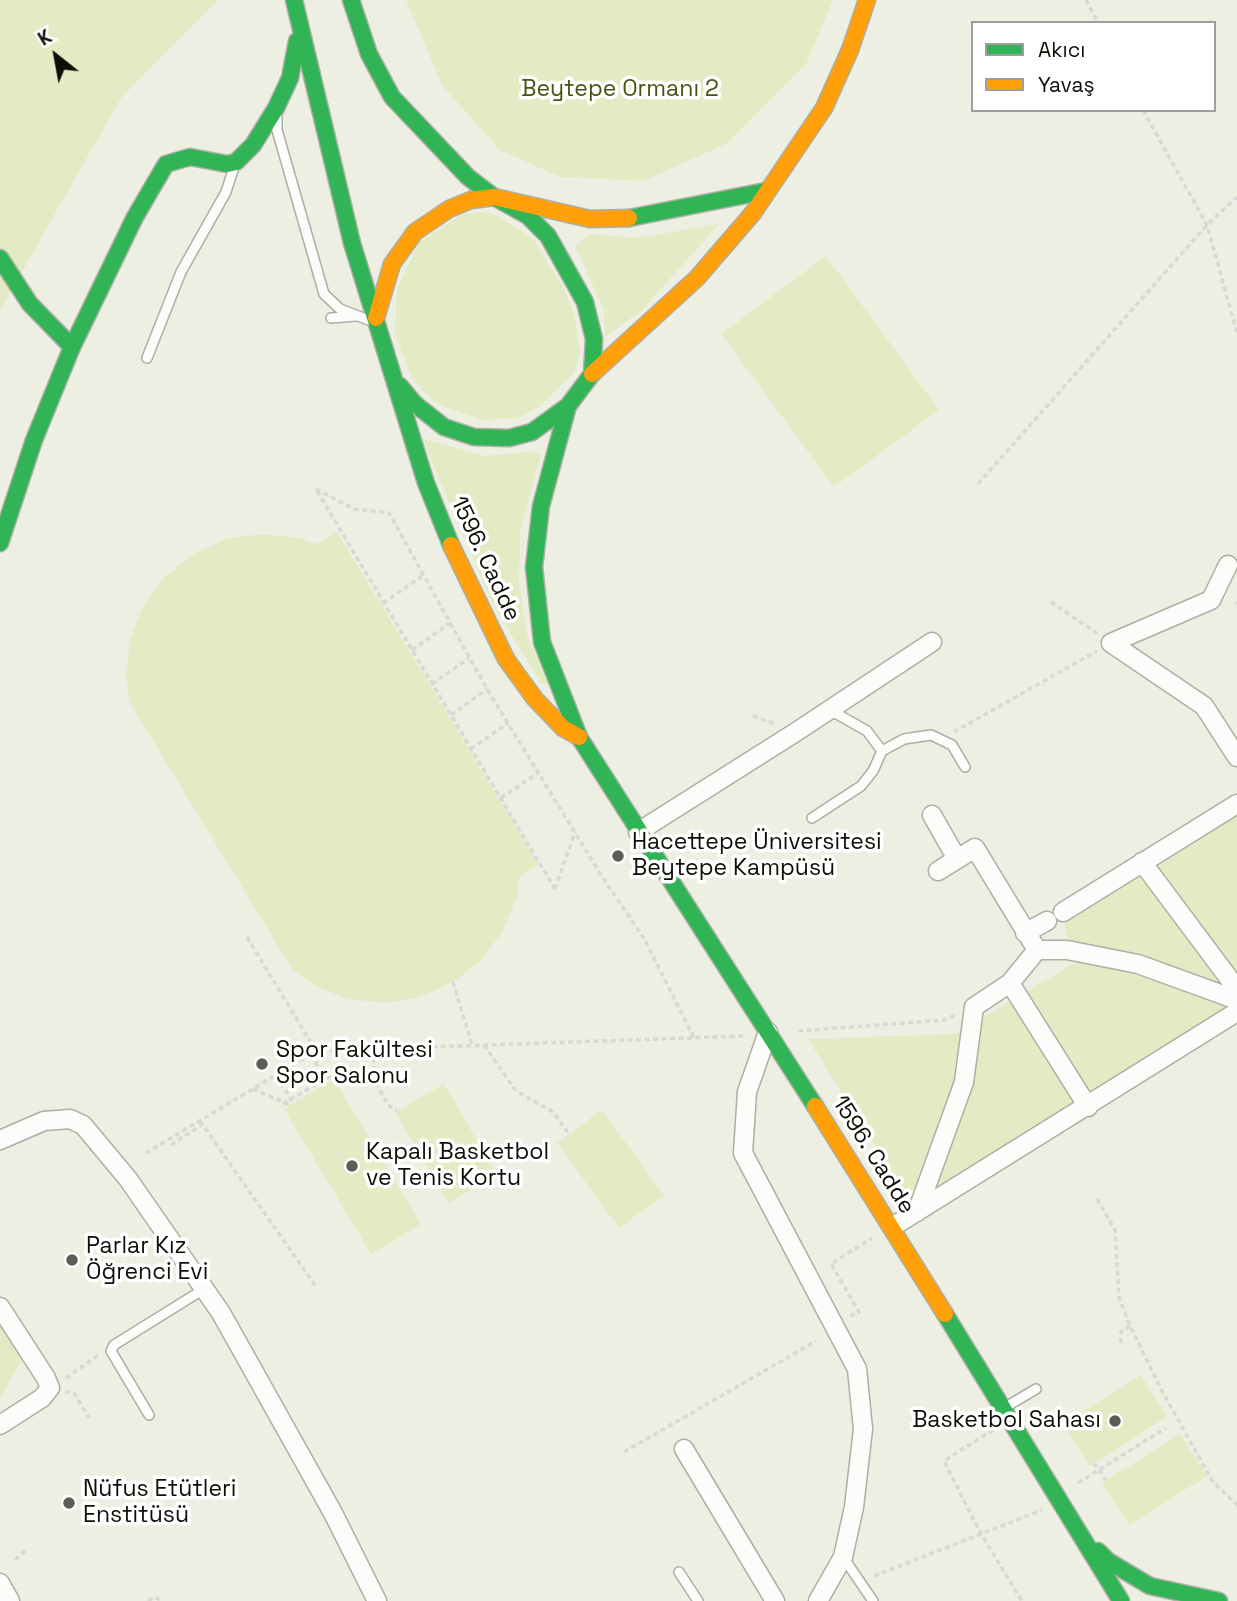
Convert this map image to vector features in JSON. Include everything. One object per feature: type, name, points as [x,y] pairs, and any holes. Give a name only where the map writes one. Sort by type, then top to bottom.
[{"type":"street","name":"1596. Cadde","points":[[294,0],[336,183],[375,322],[450,544],[506,659],[535,699],[563,728],[579,737]]},
{"type":"street","points":[[351,0],[369,54],[392,97],[468,177],[494,197],[528,216],[572,273],[591,322],[595,355],[592,374]]},
{"type":"street","name":"1596. Cadde","points":[[391,375],[432,419],[444,427],[474,437],[509,438],[531,432],[568,406],[592,374],[697,278],[753,213],[824,108],[850,50],[867,0]]},
{"type":"street","points":[[0,543],[34,440],[72,347],[135,217],[166,164],[190,157],[227,164],[236,162],[253,145],[276,108],[290,78],[300,28]]},
{"type":"street","points":[[375,322],[392,264],[415,232],[449,209],[471,200],[494,197],[545,211],[602,219],[638,218],[766,191]]},
{"type":"street","points":[[0,258],[30,304],[72,347]]},
{"type":"street","name":"1596. Cadde","points":[[568,406],[541,506],[534,566],[542,642],[579,737],[892,1227],[1121,1601]]},
{"type":"street","points":[[1111,643],[1211,600],[1228,565]]},
{"type":"street","points":[[638,832],[932,642]]},
{"type":"street","points":[[1111,643],[1204,706],[1237,757]]},
{"type":"street","points":[[1026,933],[1237,804]]},
{"type":"street","points":[[932,815],[957,859]]},
{"type":"street","points":[[938,871],[975,848],[1037,950]]},
{"type":"street","points":[[1142,862],[1237,989]]},
{"type":"street","points":[[917,1212],[964,1082],[974,1007],[1010,983],[1037,950]]},
{"type":"street","points":[[1037,950],[1067,950],[1138,964],[1237,1000]]},
{"type":"street","points":[[1010,983],[1088,1107]]},
{"type":"street","points":[[892,1227],[1237,1012]]},
{"type":"street","points":[[768,1032],[747,1092],[743,1153],[857,1369],[863,1429],[854,1507],[843,1557],[818,1601]]},
{"type":"street","points":[[0,1140],[44,1121],[70,1119],[83,1125],[128,1179],[221,1313],[333,1513],[377,1601]]},
{"type":"street","points":[[0,1307],[50,1388],[43,1398],[0,1425]]},
{"type":"street","points":[[684,1449],[775,1601]]},
{"type":"street","points":[[1082,1535],[1108,1562],[1150,1586],[1194,1599],[1219,1601]]},
{"type":"street","points":[[0,1583],[10,1601]]},
{"type":"lane","points":[[276,108],[277,130],[324,294],[330,303],[375,322]]},
{"type":"lane","points":[[147,358],[181,272],[226,192],[236,162]]},
{"type":"lane","points":[[331,318],[356,316]]},
{"type":"lane","points":[[830,710],[867,731],[882,751]]},
{"type":"lane","points":[[812,818],[861,786],[873,771],[882,751],[904,739],[931,735],[940,739],[952,745],[965,767]]},
{"type":"lane","points":[[149,1415],[111,1351],[114,1345],[204,1289]]},
{"type":"lane","points":[[1003,1409],[1036,1390]]},
{"type":"lane","points":[[843,1557],[873,1601]]},
{"type":"lane","points":[[679,1572],[698,1601]]},
{"type":"path","points":[[1086,0],[1097,21]]},
{"type":"path","points":[[1144,112],[1207,225],[1237,333]]},
{"type":"path","points":[[978,484],[1207,225],[1237,197]]},
{"type":"path","points":[[575,832],[555,889],[316,489],[354,509],[389,513],[469,658],[538,773],[645,940],[694,1038]]},
{"type":"path","points":[[383,603],[424,575]]},
{"type":"path","points":[[940,739],[1111,643],[1051,602]]},
{"type":"path","points":[[412,650],[450,624]]},
{"type":"path","points":[[432,684],[469,658]]},
{"type":"path","points":[[451,715],[488,689]]},
{"type":"path","points":[[471,749],[508,723]]},
{"type":"path","points":[[501,798],[538,773]]},
{"type":"path","points":[[247,937],[325,1079]]},
{"type":"path","points":[[453,982],[472,1045]]},
{"type":"path","points":[[798,1031],[943,1020],[974,1007]]},
{"type":"path","points":[[171,1145],[202,1122],[313,1053],[743,1036]]},
{"type":"path","points":[[484,1045],[516,1091],[553,1112],[569,1134]]},
{"type":"path","points":[[373,1049],[375,1081],[388,1105],[397,1111]]},
{"type":"path","points":[[276,1075],[291,1102]]},
{"type":"path","points":[[291,1102],[332,1076]]},
{"type":"path","points":[[253,1089],[283,1104],[297,1101]]},
{"type":"path","points":[[146,1153],[202,1122]]},
{"type":"path","points":[[202,1122],[317,1289]]},
{"type":"path","points":[[1097,1199],[1115,1230],[1119,1297],[1130,1326],[1162,1391],[1213,1482],[1237,1505]]},
{"type":"path","points":[[844,1320],[859,1311],[831,1264],[872,1238]]},
{"type":"path","points":[[1121,1343],[1121,1332],[1130,1326]]},
{"type":"path","points":[[624,1452],[816,1341]]},
{"type":"path","points":[[50,1388],[114,1345]]},
{"type":"path","points":[[74,1392],[89,1418]]},
{"type":"path","points":[[995,1429],[944,1461],[980,1532],[1022,1601]]},
{"type":"path","points":[[1078,1483],[1166,1429]]},
{"type":"path","points":[[1094,1463],[1106,1480]]},
{"type":"path","points":[[872,1577],[980,1532],[1044,1509]]},
{"type":"path","points":[[15,1560],[26,1550]]},
{"type":"path","points":[[148,1601],[154,1597],[163,1601]]},
{"type":"green space","points":[[0,0],[218,0],[121,98],[0,310]]},
{"type":"green space","name":"Beytepe Ormanı 2","points":[[406,0],[833,0],[806,64],[728,143],[643,181],[561,177],[500,150],[442,85]]},
{"type":"green space","points":[[485,212],[501,217],[533,239],[564,288],[575,318],[580,355],[574,373],[537,408],[517,418],[483,420],[442,406],[412,378],[395,334],[397,289],[419,243],[462,214]]},
{"type":"green space","points":[[719,224],[642,310],[605,337],[604,310],[575,246],[589,234],[637,238]]},
{"type":"green space","points":[[826,256],[939,410],[834,487],[721,334]]},
{"type":"green space","points":[[422,438],[484,456],[529,452],[541,455],[520,532],[519,583],[527,635],[548,684],[542,685],[492,603]]},
{"type":"green space","points":[[337,532],[539,865],[519,877],[517,897],[503,930],[482,960],[453,982],[420,997],[385,1003],[348,999],[315,986],[292,969],[130,703],[126,676],[130,640],[143,606],[165,577],[193,554],[226,539],[262,534],[298,538],[316,544]]},
{"type":"green space","points":[[1237,816],[1237,993],[1229,1011],[944,1185],[925,1191],[903,1190],[808,1039],[956,1034],[1076,962],[1064,924]]},
{"type":"green space","name":"Kapalı Basketbol ve Tenis Kortu","points":[[334,1079],[421,1224],[371,1254],[284,1109]]},
{"type":"green space","points":[[444,1084],[497,1175],[449,1203],[395,1112]]},
{"type":"green space","points":[[602,1110],[664,1195],[619,1228],[557,1143]]},
{"type":"green space","points":[[0,1324],[22,1359],[0,1399]]},
{"type":"green space","name":"Basketbol Sahası","points":[[1141,1375],[1167,1417],[1089,1466],[1063,1424]]},
{"type":"green space","name":"Basketbol Sahası","points":[[1180,1434],[1207,1476],[1129,1525],[1102,1483]]},
{"type":"traffic: fast","points":[[294,0],[352,243],[426,483],[451,545]]},
{"type":"traffic: fast","points":[[351,0],[369,54],[392,97],[468,177],[494,197],[528,216],[548,236],[585,302],[594,339],[592,374],[568,406],[532,432],[509,438],[474,437],[444,427],[415,404],[400,386]]},
{"type":"traffic: fast","points":[[0,543],[34,440],[72,347],[135,217],[166,164],[190,157],[227,164],[236,162],[253,145],[276,108],[290,78],[297,41]]},
{"type":"traffic: fast","points":[[629,218],[766,191]]},
{"type":"traffic: fast","points":[[0,258],[30,304],[72,347]]},
{"type":"traffic: fast","points":[[568,406],[541,506],[534,567],[542,642],[579,737],[815,1106]]},
{"type":"traffic: fast","points":[[945,1314],[1121,1601]]},
{"type":"traffic: fast","points":[[1098,1551],[1108,1561],[1150,1586],[1219,1601]]},
{"type":"traffic: slow","points":[[592,374],[697,278],[753,213],[824,108],[850,50],[867,0]]},
{"type":"traffic: slow","points":[[376,318],[392,264],[415,232],[449,209],[471,200],[494,197],[590,219],[629,218]]},
{"type":"traffic: slow","points":[[451,545],[506,659],[535,699],[563,728],[579,737]]},
{"type":"traffic: slow","points":[[815,1106],[945,1314]]},
{"type":"place","name":"Hacettepe Üniversitesi Beytepe Kampüsü","points":[[618,856]]},
{"type":"place","name":"Spor Fakültesi Spor Salonu","points":[[262,1064]]},
{"type":"place","name":"Kapalı Basketbol ve Tenis Kortu","points":[[352,1166]]},
{"type":"place","name":"Parlar Kız Öğrenci Evi","points":[[72,1260]]},
{"type":"place","name":"Basketbol Sahası","points":[[1115,1421]]},
{"type":"place","name":"Nüfus Etütleri Enstitüsü","points":[[69,1503]]}]
